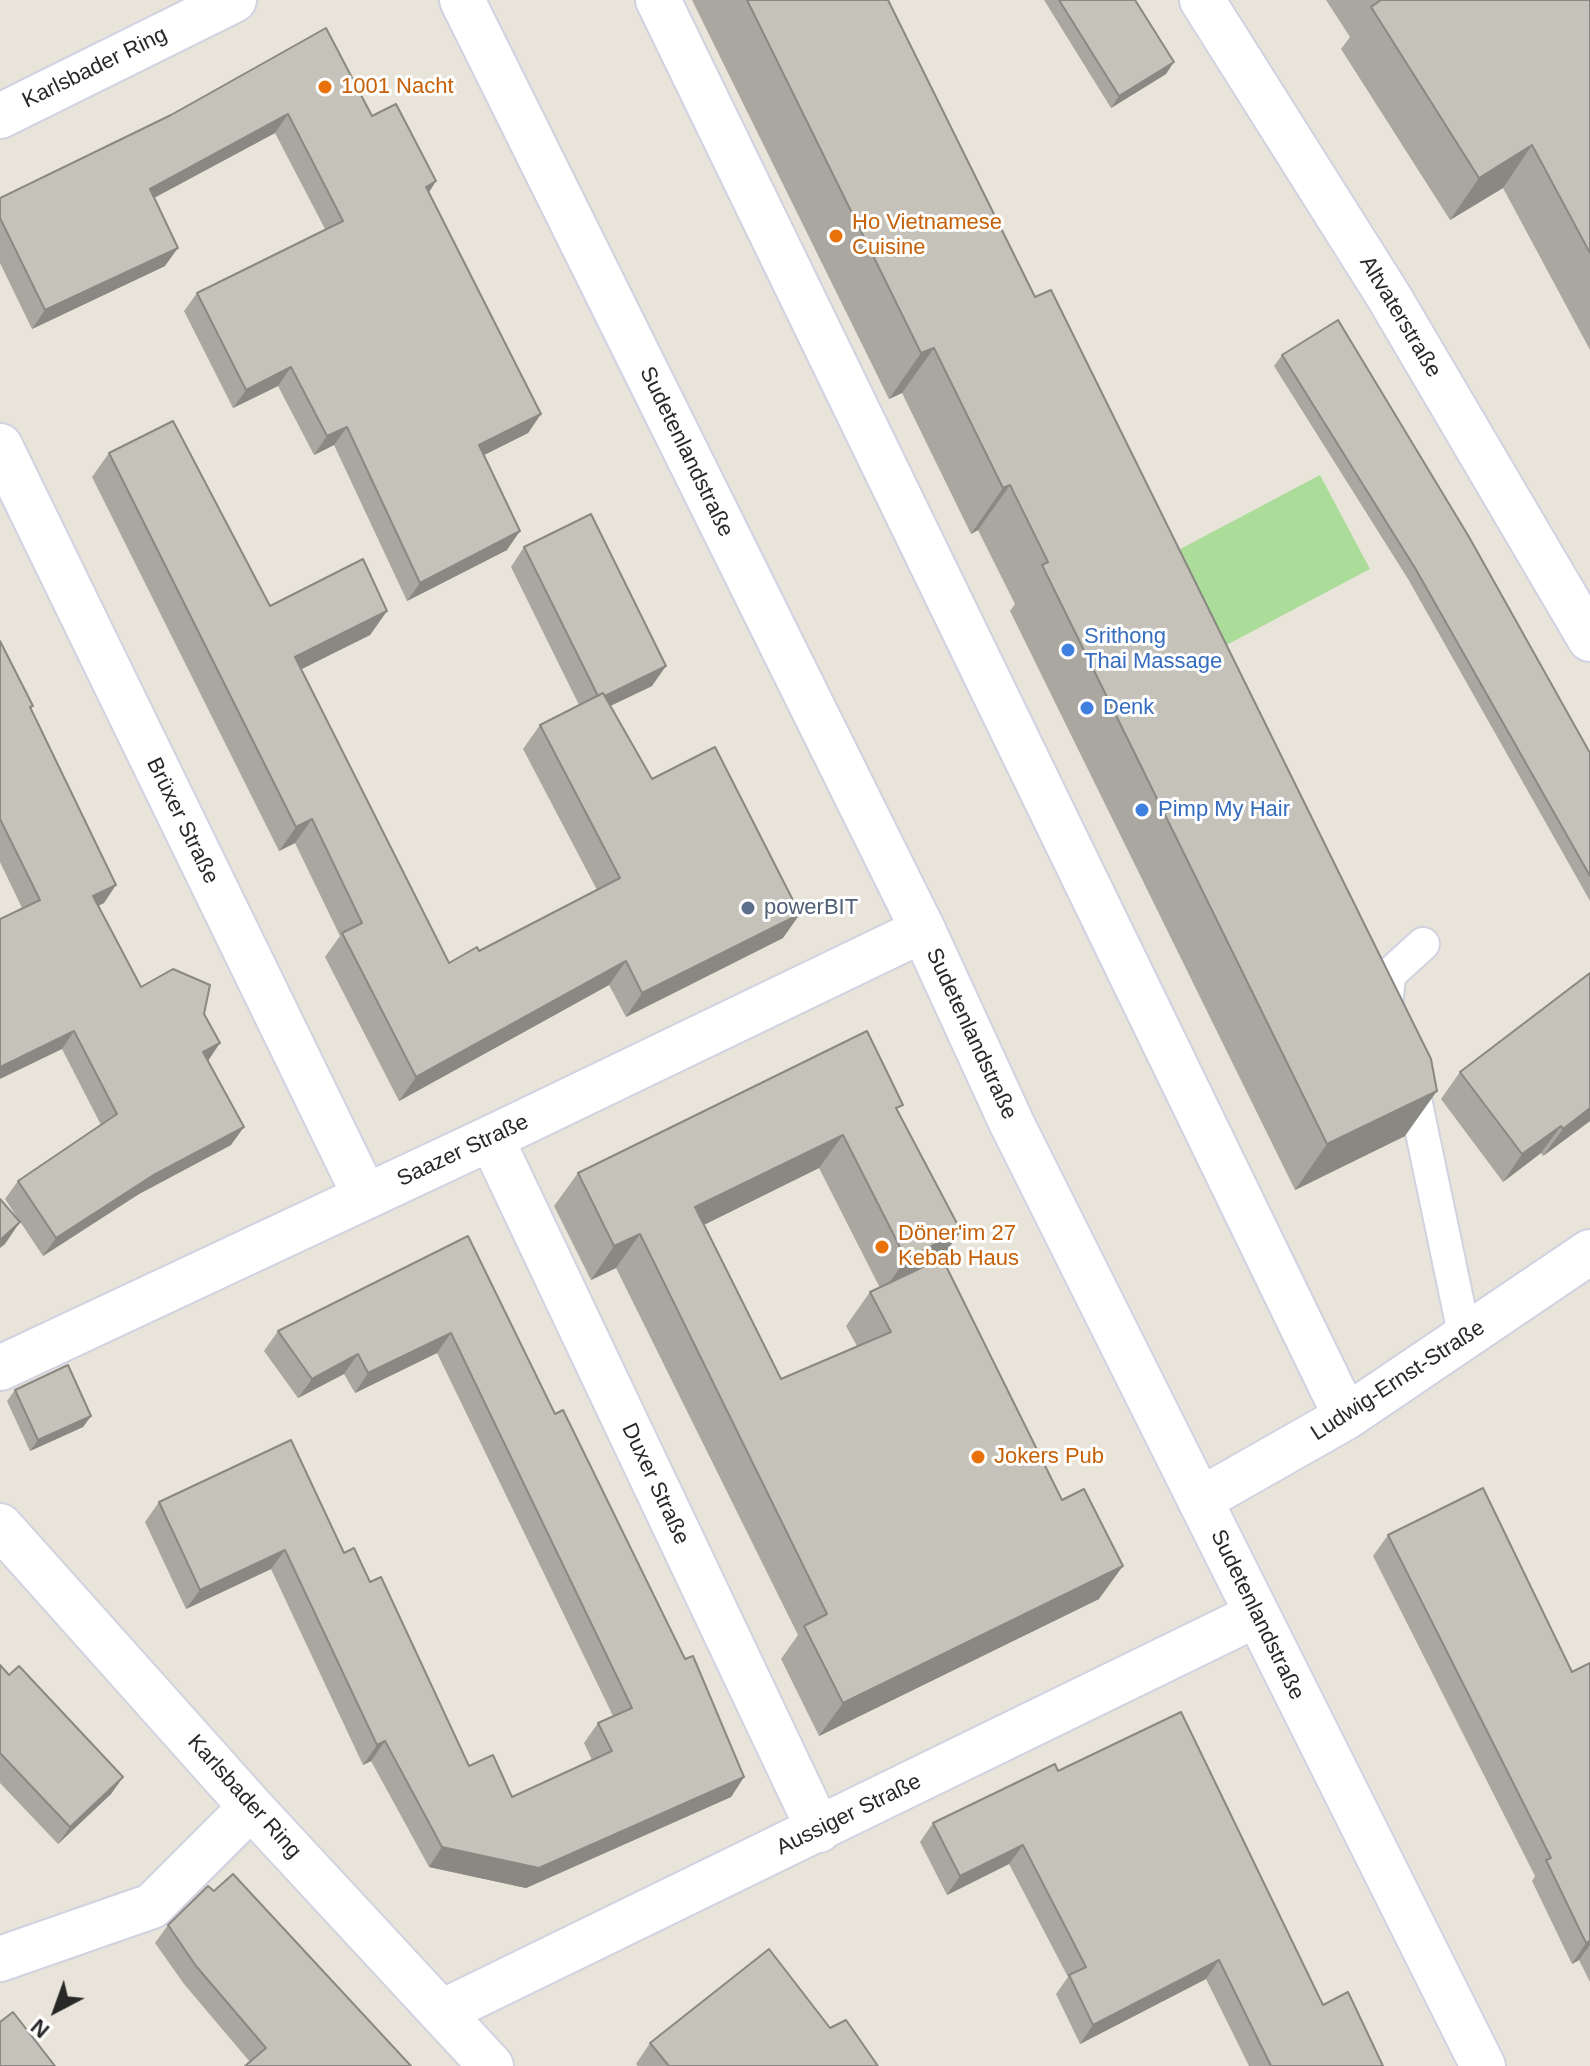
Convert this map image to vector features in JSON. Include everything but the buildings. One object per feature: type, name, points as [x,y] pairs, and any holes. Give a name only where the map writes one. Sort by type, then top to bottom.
[{"type":"street","name":"Karlsbader Ring","points":[[0,116],[234,0]]},
{"type":"street","name":"Sudetenlandstraße","points":[[462,0],[923,930],[1012,1124],[1483,2066]]},
{"type":"street","points":[[658,0],[1346,1417]]},
{"type":"street","name":"Altvaterstraße","points":[[1202,0],[1389,297],[1590,639]]},
{"type":"street","name":"Brüxer Straße","points":[[0,446],[365,1196]]},
{"type":"street","name":"Saazer Straße","points":[[0,1368],[491,1138],[923,930]]},
{"type":"street","name":"Duxer Straße","points":[[491,1138],[819,1830]]},
{"type":"street","name":"Ludwig-Ernst-Straße","points":[[1200,1500],[1346,1417],[1590,1252]]},
{"type":"street","name":"Karlsbader Ring","points":[[0,1526],[251,1807],[491,2066]]},
{"type":"street","name":"Aussiger Straße","points":[[442,2012],[1256,1615]]},
{"type":"street","points":[[0,1959],[152,1906],[251,1807]]},
{"type":"lane","points":[[1423,944],[1389,975],[1386,1008],[1414,1085],[1465,1338]]},
{"type":"green space","points":[[1320,475],[1370,569],[1202,658],[1152,564]]},
{"type":"place","name":"1001 Nacht","points":[[325,87]]},
{"type":"place","name":"Ho Vietnamese Cuisine","points":[[836,236]]},
{"type":"place","name":"Srithong Thai Massage","points":[[1068,650]]},
{"type":"place","name":"Denk","points":[[1087,708]]},
{"type":"place","name":"Pimp My Hair","points":[[1142,810]]},
{"type":"place","name":"powerBIT","points":[[748,908]]},
{"type":"place","name":"Döner'im 27 Kebab Haus","points":[[882,1247]]},
{"type":"place","name":"Jokers Pub","points":[[978,1457]]}]
